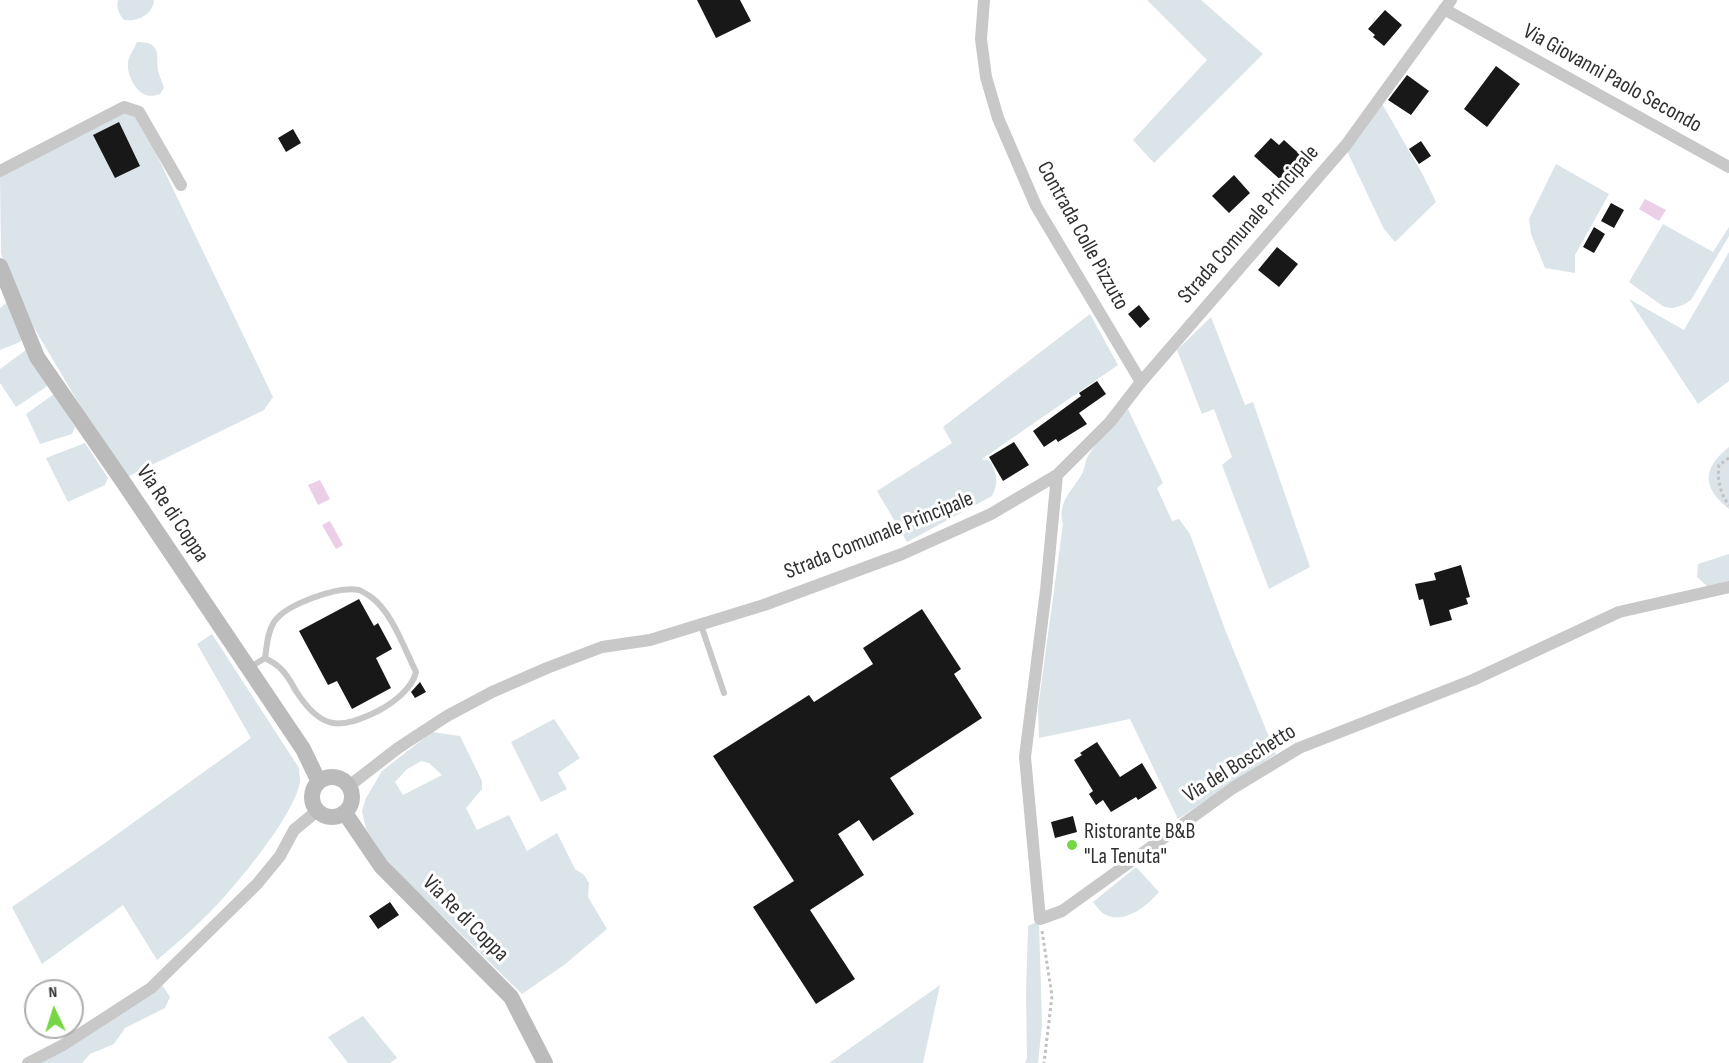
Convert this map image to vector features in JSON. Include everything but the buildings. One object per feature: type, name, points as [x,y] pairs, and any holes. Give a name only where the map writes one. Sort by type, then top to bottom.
[{"type":"street","name":"Contrada Colle Pizzuto","points":[[984,0],[981,39],[986,77],[998,118],[1036,206],[1141,382]]},
{"type":"street","name":"Strada Comunale Principale","points":[[349,786],[398,747],[447,716],[492,692],[602,647],[650,640],[764,605],[902,554],[991,514],[1057,475],[1110,423],[1141,382],[1346,145],[1447,5]]},
{"type":"street","name":"Via Giovanni Paolo Secondo","points":[[1447,5],[1729,167]]},
{"type":"street","points":[[0,171],[124,107],[139,112],[181,184]]},
{"type":"street","name":"Via Re di Coppa","points":[[0,266],[37,357],[303,749],[320,782]]},
{"type":"street","points":[[1040,919],[1025,757],[1046,590],[1057,475]]},
{"type":"street","name":"Via del Boschetto","points":[[1040,919],[1062,911],[1233,788],[1299,748],[1473,680],[1619,612],[1729,587]]},
{"type":"street","points":[[333,777],[349,786],[352,798],[349,809],[345,813],[328,817],[317,811],[312,796],[313,790],[320,782],[333,777]]},
{"type":"street","points":[[28,1063],[63,1045],[151,988],[257,884],[280,856],[294,830],[317,811]]},
{"type":"street","name":"Via Re di Coppa","points":[[345,813],[381,866],[511,998],[545,1063]]},
{"type":"lane","points":[[249,668],[265,658],[269,633],[275,620],[287,610],[315,597],[338,591],[359,590],[372,597],[386,613],[417,672],[414,681],[382,709],[360,719],[333,724],[316,717],[303,702],[282,669],[265,658]]},
{"type":"lane","points":[[700,624],[724,693]]},
{"type":"path","points":[[1729,458],[1719,465],[1717,477],[1729,505]]},
{"type":"path","points":[[1040,919],[1052,996],[1044,1063]]},
{"type":"shaded area","points":[[118,0],[154,0],[151,10],[144,16],[139,19],[124,20],[119,13]]},
{"type":"shaded area","points":[[1147,0],[1201,0],[1263,54],[1154,163],[1133,140],[1207,60]]},
{"type":"shaded area","points":[[137,42],[152,45],[157,52],[159,74],[164,88],[160,94],[150,96],[142,93],[131,78],[128,61]]},
{"type":"shaded area","points":[[1381,102],[1436,202],[1395,242],[1384,229],[1346,149]]},
{"type":"shaded area","points":[[125,111],[138,116],[273,397],[264,410],[127,477],[95,431],[33,326],[1,254],[0,176]]},
{"type":"shaded area","points":[[1556,164],[1609,194],[1575,255],[1575,273],[1545,268],[1531,234],[1529,219]]},
{"type":"shaded area","points":[[1645,199],[1666,210],[1659,221],[1639,209]]},
{"type":"shaded area","points":[[1663,224],[1713,252],[1729,227],[1729,236],[1691,300],[1673,308],[1664,307],[1629,282]]},
{"type":"shaded area","points":[[1729,252],[1729,381],[1698,404],[1629,299],[1684,330]]},
{"type":"shaded area","points":[[10,300],[25,336],[20,342],[0,350],[0,308]]},
{"type":"shaded area","points":[[1090,314],[1118,365],[982,459],[990,461],[996,474],[996,486],[992,496],[907,542],[877,491],[952,443],[943,427]]},
{"type":"shaded area","points":[[1211,317],[1245,405],[1253,402],[1310,567],[1269,589],[1222,465],[1232,457],[1214,409],[1202,414],[1177,350]]},
{"type":"shaded area","points":[[30,347],[49,385],[16,407],[0,383],[0,369]]},
{"type":"shaded area","points":[[54,394],[75,427],[72,434],[40,444],[26,414]]},
{"type":"shaded area","points":[[1128,409],[1163,483],[1157,488],[1172,521],[1179,519],[1190,534],[1226,632],[1276,754],[1178,819],[1130,719],[1039,738],[1038,708],[1063,524],[1062,509],[1066,497],[1082,474],[1092,450]]},
{"type":"shaded area","points":[[85,443],[108,478],[105,485],[68,502],[46,458]]},
{"type":"shaded area","points":[[1729,447],[1729,509],[1714,493],[1709,478],[1714,463]]},
{"type":"shaded area","points":[[320,480],[330,499],[318,505],[308,485]]},
{"type":"shaded area","points":[[330,521],[343,545],[336,549],[322,525]]},
{"type":"shaded area","points":[[1729,554],[1729,589],[1710,589],[1697,577],[1698,564]]},
{"type":"shaded area","points":[[212,634],[299,768],[300,782],[286,815],[259,855],[228,893],[197,925],[157,960],[123,905],[42,964],[12,907],[251,738],[197,644]]},
{"type":"shaded area","points":[[554,719],[580,758],[558,773],[567,789],[541,802],[511,742]]},
{"type":"shaded area","points":[[432,732],[460,736],[482,781],[482,789],[466,808],[477,830],[509,815],[527,851],[557,833],[575,869],[584,875],[589,883],[588,897],[607,929],[564,965],[522,994],[384,857],[366,829],[362,811],[366,798],[382,771]],"holes":[[[421,761],[429,763],[442,775],[403,795],[395,782],[406,770]]]},
{"type":"shaded area","points":[[1136,867],[1159,892],[1143,907],[1129,915],[1114,917],[1104,914],[1093,902]]},
{"type":"shaded area","points":[[1039,921],[1042,1025],[1038,1063],[1025,1063],[1027,1058],[1028,926]]},
{"type":"shaded area","points":[[162,985],[170,997],[165,1008],[125,1028],[114,1044],[90,1054],[82,1063],[38,1063],[76,1039],[84,1039],[84,1034]]},
{"type":"shaded area","points":[[940,985],[923,1063],[829,1063]]},
{"type":"shaded area","points":[[363,1016],[397,1058],[390,1063],[348,1063],[328,1037]]},
{"type":"place","name":"Ristorante B&B \"La Tenuta\"","points":[[1072,845]]}]
